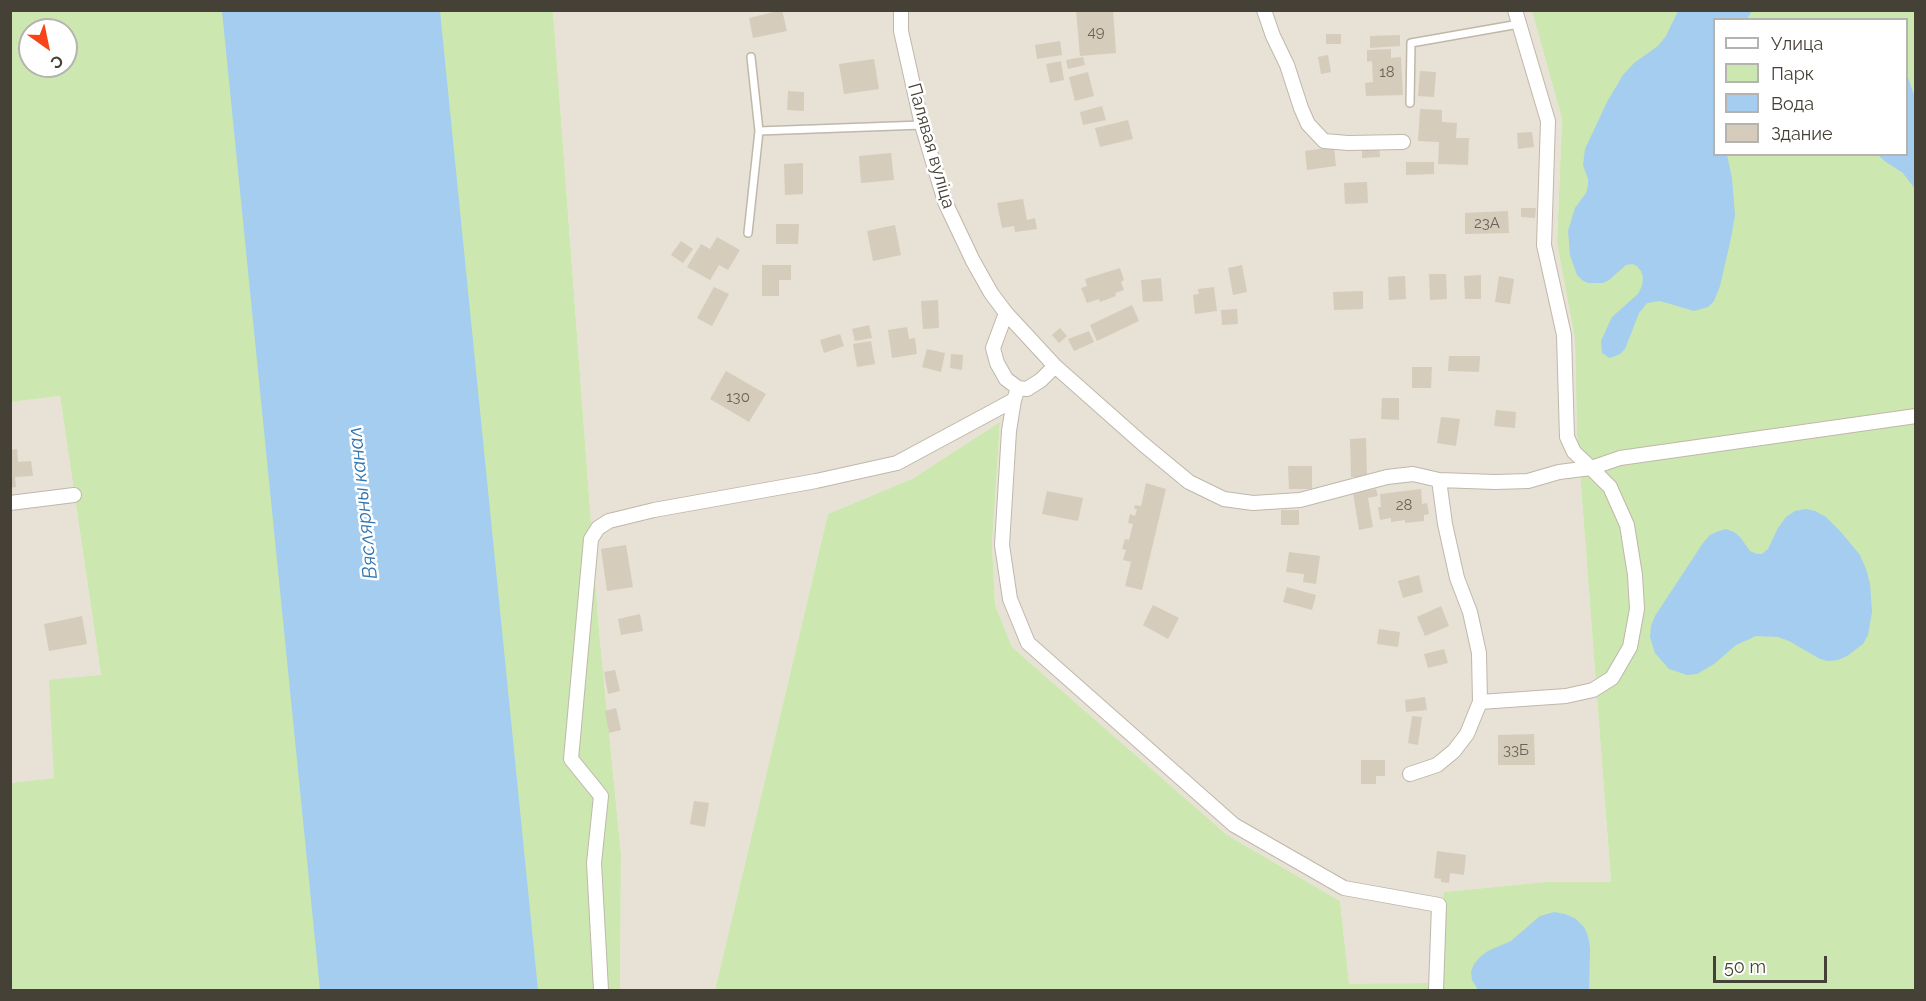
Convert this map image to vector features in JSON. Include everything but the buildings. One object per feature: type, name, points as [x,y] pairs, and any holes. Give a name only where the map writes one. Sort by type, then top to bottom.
[{"type":"street","name":"Палявая вуліца","points":[[901,10],[901,31],[922,125],[945,202],[991,293],[1006,313],[1055,366],[1143,444],[1189,482],[1224,499],[1253,503],[1300,500],[1387,477],[1413,474],[1439,480],[1528,481],[1559,472],[1591,468],[1620,458],[1916,416]]},
{"type":"street","points":[[1264,10],[1308,124],[1324,141],[1404,142]]},
{"type":"street","points":[[1480,702],[1566,696],[1593,690],[1612,678],[1630,647],[1637,609],[1635,575],[1627,525],[1610,488],[1574,452],[1567,437],[1564,335],[1544,245],[1548,121],[1517,17]]},
{"type":"street","points":[[1006,313],[993,348],[997,363],[1016,394],[1009,431],[1002,545],[1010,598],[1028,643],[1234,825],[1344,888],[1439,905],[1436,990]]},
{"type":"street","points":[[601,990],[594,863],[601,796],[571,759],[591,539],[598,528],[609,521],[654,510],[816,481],[897,463],[1041,380],[1055,366]]},
{"type":"street","points":[[1410,774],[1437,765],[1454,751],[1467,734],[1480,702],[1479,653],[1470,612],[1456,578],[1444,524],[1439,480]]},
{"type":"street","points":[[10,503],[74,495]]},
{"type":"lane","points":[[1410,103],[1412,43],[1517,17]]},
{"type":"lane","points":[[748,232],[759,131],[751,57]]},
{"type":"lane","points":[[759,131],[922,125]]},
{"type":"shaded area","points":[[553,11],[1532,11],[1562,119],[1557,243],[1575,339],[1577,433],[1611,882],[1546,882],[1445,892],[1431,983],[1349,985],[1340,901],[1227,835],[1012,647],[995,605],[992,544],[1000,422],[912,479],[828,514],[715,990],[620,990],[621,854],[599,631]]},
{"type":"shaded area","points":[[60,396],[101,675],[54,778],[11,783],[10,402]]},
{"type":"green space","points":[[11,11],[553,11],[599,631],[621,854],[620,990],[11,990],[10,783],[54,778],[49,680],[101,675],[60,396],[11,402]]},
{"type":"green space","points":[[1532,11],[1915,11],[1915,990],[715,990],[828,514],[912,479],[1000,422],[992,544],[995,605],[1012,647],[1227,835],[1340,901],[1349,984],[1431,983],[1444,892],[1546,882],[1611,882],[1577,433],[1575,339],[1557,243],[1562,119]]},
{"type":"water","name":"Вяслярны канал","points":[[222,11],[440,11],[538,990],[320,990]]},
{"type":"water","points":[[1678,11],[1752,11],[1748,18],[1713,18],[1713,156],[1727,156],[1732,178],[1735,215],[1731,238],[1720,286],[1714,301],[1708,307],[1694,311],[1660,301],[1647,303],[1639,313],[1625,349],[1610,358],[1602,353],[1601,341],[1612,317],[1638,294],[1643,277],[1637,266],[1632,264],[1626,265],[1603,283],[1588,283],[1582,280],[1577,275],[1570,255],[1568,231],[1575,208],[1586,193],[1588,186],[1583,165],[1585,149],[1607,102],[1623,75],[1634,63],[1658,46],[1666,36]]},
{"type":"water","points":[[1908,77],[1915,98],[1915,189],[1903,173],[1879,156],[1908,156]]},
{"type":"water","points":[[1806,509],[1826,517],[1840,531],[1860,555],[1866,569],[1870,583],[1872,612],[1868,635],[1863,644],[1847,656],[1828,661],[1778,637],[1756,636],[1736,645],[1714,664],[1697,674],[1687,675],[1669,669],[1655,653],[1650,637],[1651,626],[1655,616],[1703,543],[1710,535],[1726,529],[1740,537],[1750,551],[1762,554],[1768,549],[1786,517],[1795,511]]},
{"type":"water","points":[[1554,912],[1576,919],[1584,927],[1590,948],[1589,990],[1478,990],[1472,980],[1471,972],[1480,957],[1511,941],[1540,916]]}]
